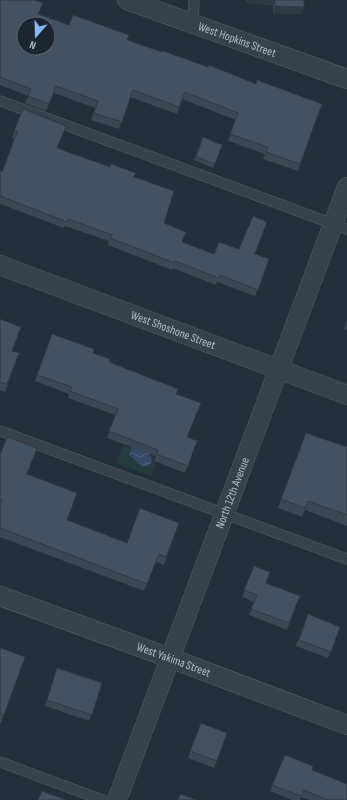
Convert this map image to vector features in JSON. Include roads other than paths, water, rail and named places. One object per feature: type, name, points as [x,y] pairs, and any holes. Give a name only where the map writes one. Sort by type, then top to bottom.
[{"type":"street","name":"West Hopkins Street","points":[[127,0],[347,79]]},
{"type":"street","name":"North 12th Avenue","points":[[117,800],[279,369],[340,226],[347,186]]},
{"type":"street","name":"West Shoshone Street","points":[[0,265],[347,395]]},
{"type":"street","name":"West Yakima Street","points":[[0,596],[347,725]]},
{"type":"lane","points":[[193,24],[194,0]]},
{"type":"lane","points":[[0,101],[340,226]]},
{"type":"lane","points":[[0,431],[347,558]]},
{"type":"lane","points":[[0,762],[102,800]]},
{"type":"water","points":[[132,447],[149,453],[152,461],[149,466],[141,466],[132,457],[130,457],[129,455]]}]
